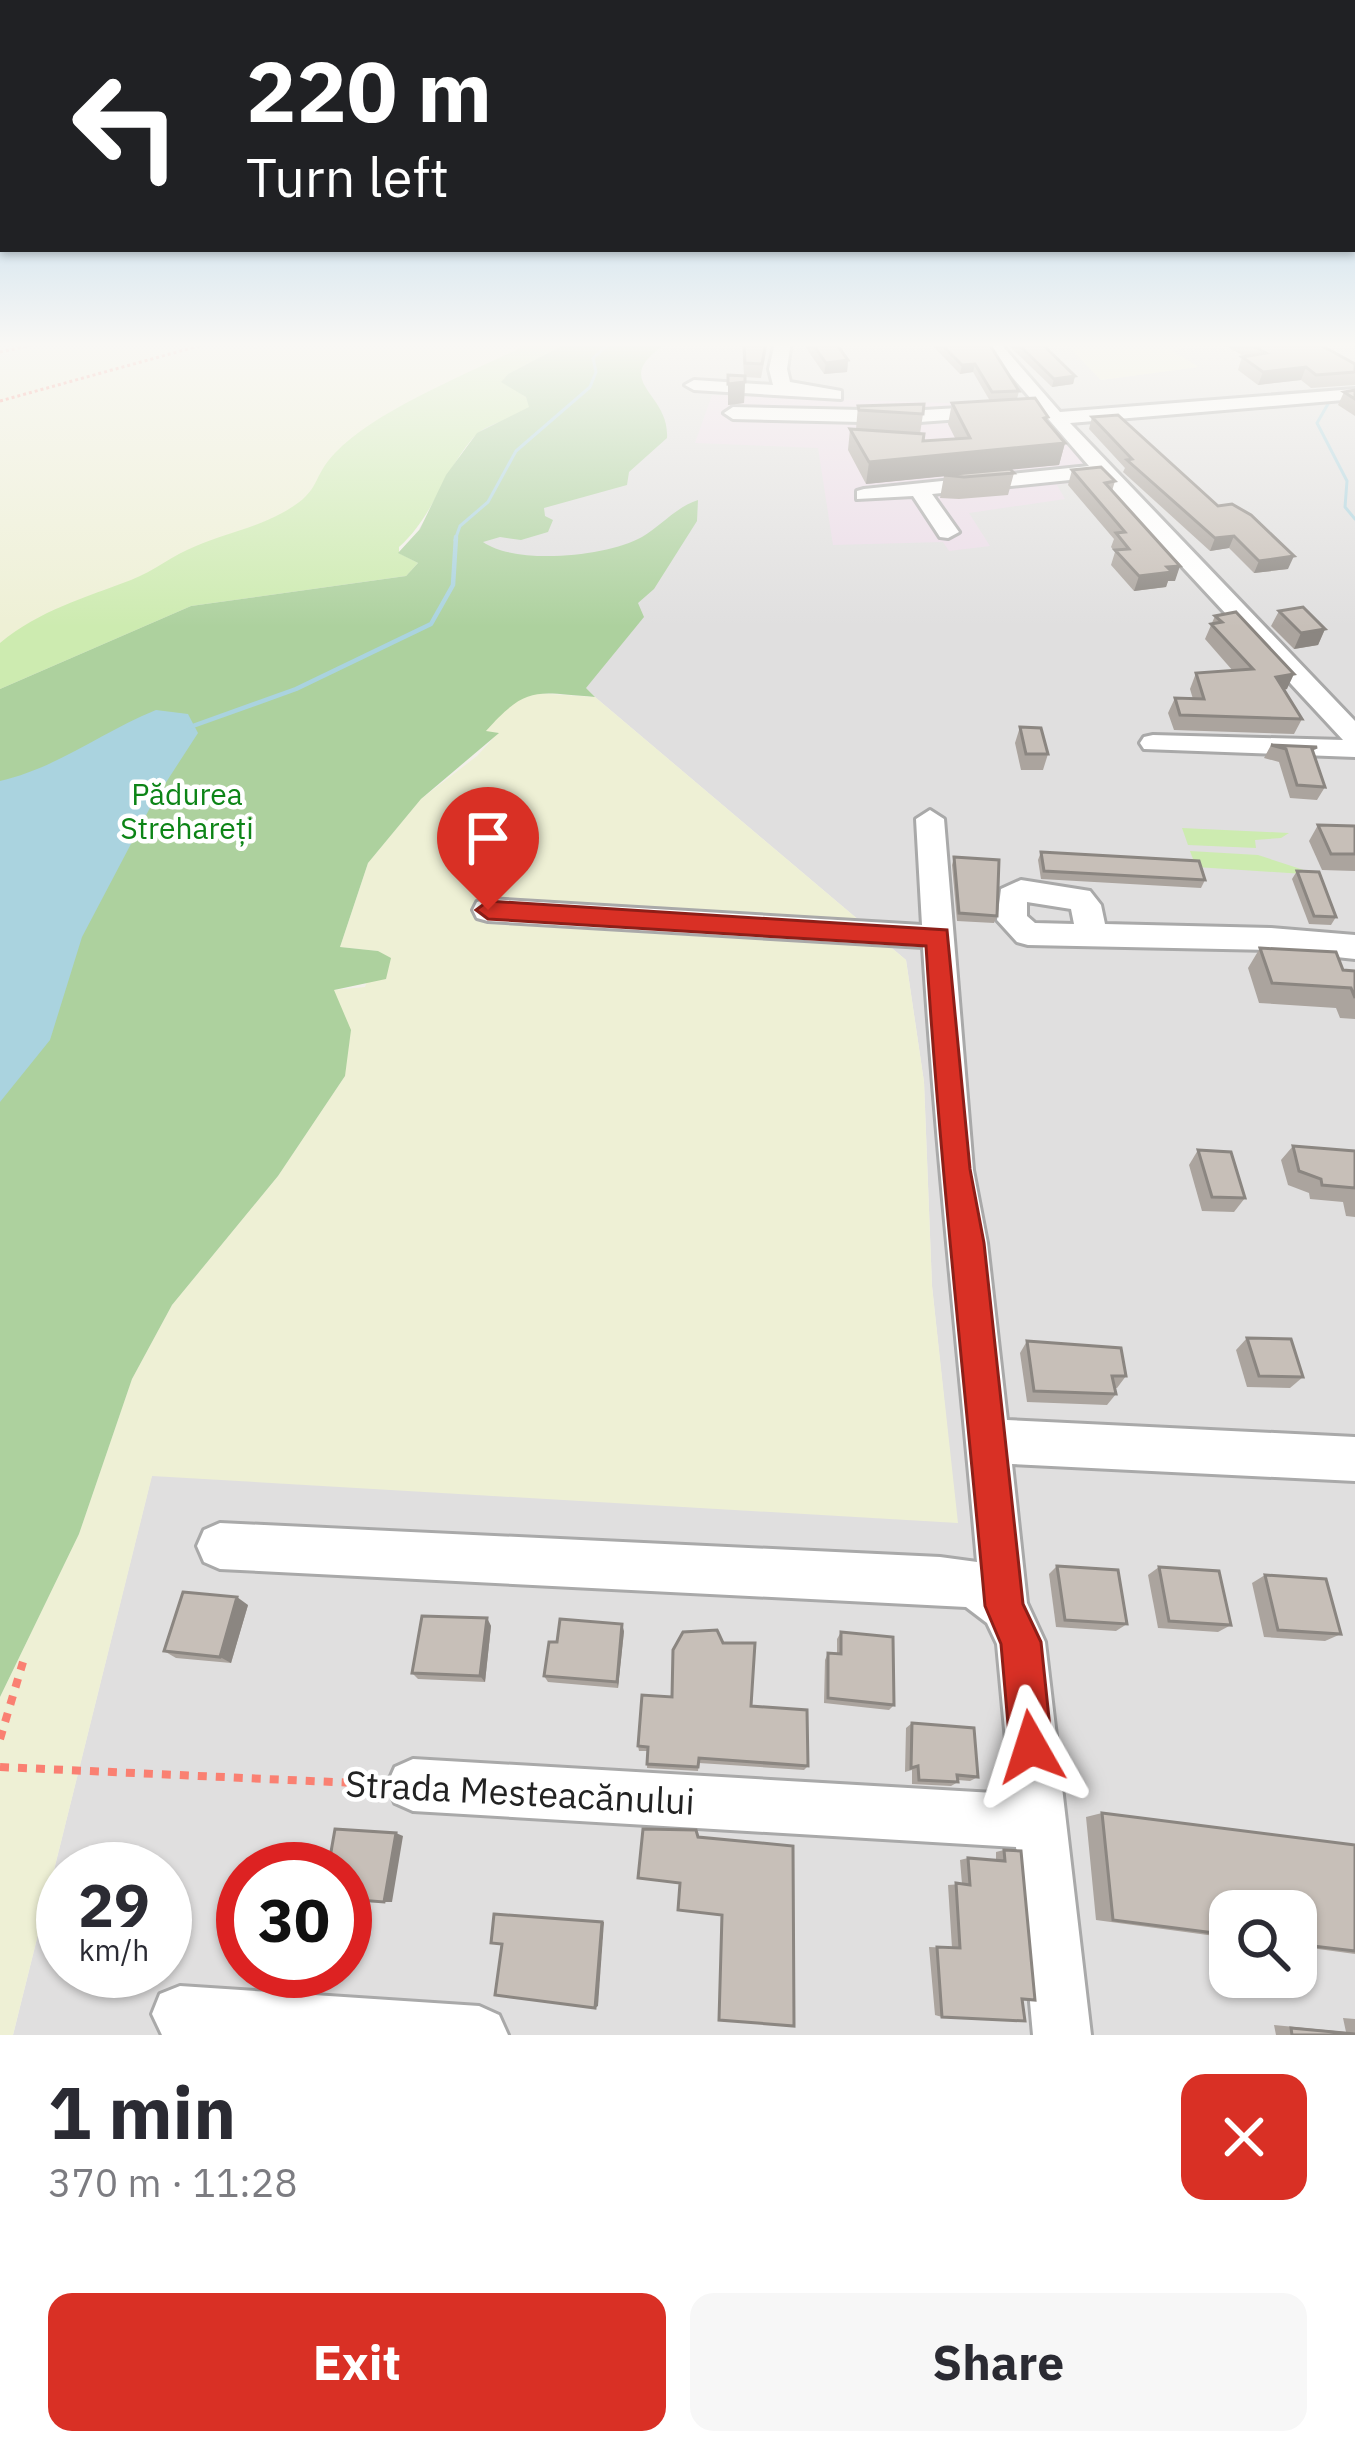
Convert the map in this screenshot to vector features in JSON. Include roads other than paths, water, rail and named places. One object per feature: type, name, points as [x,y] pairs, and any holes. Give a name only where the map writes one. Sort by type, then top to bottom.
[{"type":"street","points":[[934,437],[934,442]]},
{"type":"street","points":[[1074,437],[1355,737]]},
{"type":"street","points":[[865,495],[1030,495],[1033,489],[1025,480],[1105,470]]},
{"type":"street","points":[[925,498],[948,532]]},
{"type":"street","points":[[1153,742],[1355,749]]},
{"type":"street","points":[[929,819],[955,1169],[968,1243],[1004,1606],[1021,1642],[1062,2035]]},
{"type":"street","points":[[488,910],[938,937]]},
{"type":"street","points":[[1092,936],[1270,939],[1355,947]]},
{"type":"street","points":[[988,1441],[1355,1459]]},
{"type":"street","points":[[220,1546],[940,1580],[975,1585],[1004,1606]]},
{"type":"street","name":"Strada Mesteacănului","points":[[413,1785],[1039,1822]]},
{"type":"street","points":[[180,2014],[479,2035]]},
{"type":"water","points":[[156,710],[188,714],[198,733],[152,804],[82,937],[50,1040],[0,1102],[0,781],[41,768]]},
{"type":"waterway","points":[[456,537],[460,526],[488,502],[516,451],[532,437]]},
{"type":"waterway","points":[[1324,437],[1347,481],[1345,507],[1355,519]]},
{"type":"waterway","points":[[190,727],[296,689],[431,624],[453,585],[456,537]]},
{"type":"park label","name":"Pădurea Strehareți","points":[[187,810]]}]
